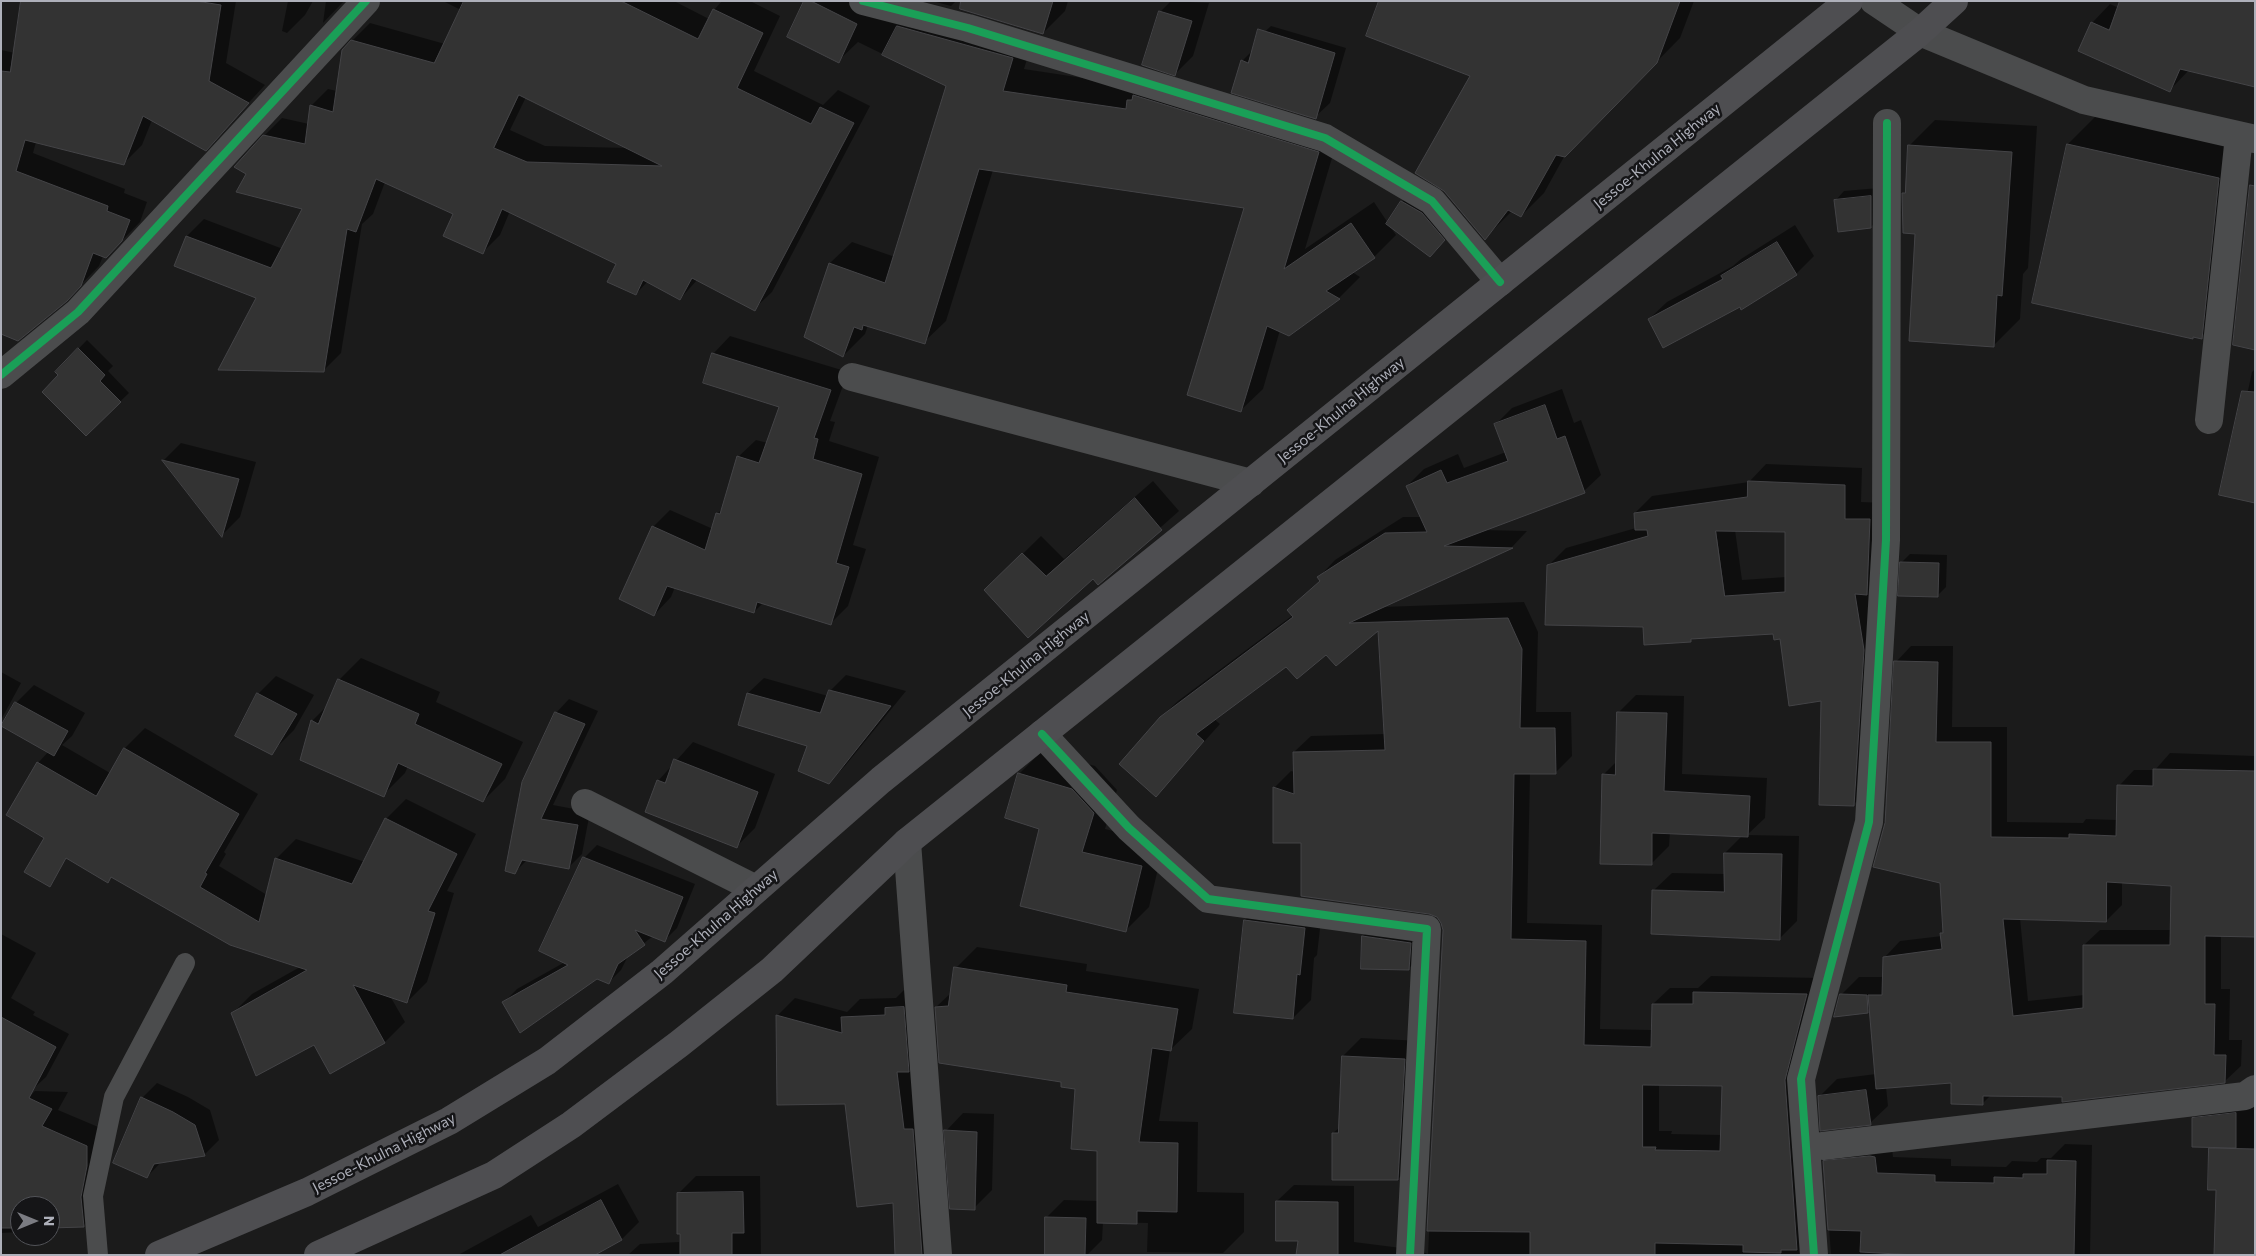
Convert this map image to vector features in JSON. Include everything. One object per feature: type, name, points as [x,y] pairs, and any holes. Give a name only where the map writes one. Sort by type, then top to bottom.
[{"type":"highway","name":"Jessoe-Khulna Highway","points":[[159,1255],[325,1183],[449,1121],[547,1062],[662,972],[881,780],[1849,1]]},
{"type":"highway","points":[[318,1255],[494,1175],[571,1126],[679,1044],[772,970],[907,842],[1920,32],[1954,1]]},
{"type":"street","points":[[1,375],[78,312],[366,1]]},
{"type":"street","points":[[863,1],[968,28],[1325,138],[1432,201],[1500,282]]},
{"type":"street","points":[[1874,1],[1920,32],[2084,100],[2247,138],[2209,420]]},
{"type":"street","points":[[1814,1255],[1801,1079],[1870,822],[1886,540],[1887,123]]},
{"type":"street","points":[[852,377],[1250,483]]},
{"type":"street","points":[[1042,734],[1129,828],[1208,899],[1427,929],[1410,1255]]},
{"type":"street","points":[[584,803],[756,889]]},
{"type":"street","points":[[907,842],[938,1255]]},
{"type":"street","points":[[1823,1146],[2246,1096],[2255,1089]]},
{"type":"lane","points":[[98,1255],[93,1196],[114,1097],[185,962]]},
{"type":"building","points":[[21,1],[196,1],[221,5],[209,81],[249,103],[206,151],[143,116],[124,165],[25,140],[16,171],[108,206],[107,211],[130,220],[122,241],[106,258],[93,253],[81,286],[67,301],[18,341],[1,334],[1,71],[10,72]]},
{"type":"building","points":[[464,1],[621,1],[698,39],[713,9],[763,33],[737,88],[811,124],[820,107],[854,123],[755,311],[692,278],[680,300],[643,280],[636,295],[607,282],[616,264],[502,209],[483,254],[443,236],[453,214],[376,179],[356,232],[347,229],[324,372],[218,370],[256,298],[174,266],[186,236],[271,268],[302,209],[236,192],[246,174],[234,167],[263,135],[305,144],[310,105],[333,112],[342,50],[351,40],[434,63]],"holes":[[[519,95],[662,166],[527,162],[494,148]]]},
{"type":"building","points":[[804,1],[811,1],[857,24],[839,63],[787,37]]},
{"type":"building","points":[[961,1],[1053,1],[1043,34],[960,9]]},
{"type":"building","points":[[1379,1],[1680,1],[1657,63],[1565,157],[1556,155],[1521,217],[1508,210],[1485,240],[1444,191],[1415,173],[1470,76],[1366,36]]},
{"type":"building","points":[[2120,1],[2255,1],[2255,87],[2180,69],[2170,92],[2078,51],[2091,22],[2109,30]]},
{"type":"building","points":[[1159,11],[1192,21],[1175,76],[1142,65]]},
{"type":"building","points":[[897,26],[1013,58],[1003,91],[1126,109],[1127,100],[1132,100],[1133,95],[1319,152],[1284,269],[1351,223],[1375,258],[1326,291],[1340,299],[1289,336],[1267,326],[1241,412],[1187,395],[1244,208],[979,169],[925,344],[863,325],[862,330],[854,327],[843,357],[804,337],[829,263],[885,283],[946,86],[882,55]]},
{"type":"building","points":[[1258,29],[1335,53],[1316,119],[1231,93],[1241,60],[1248,63]]},
{"type":"building","points":[[2067,144],[2219,178],[2202,339],[2193,337],[2193,339],[2032,303]]},
{"type":"building","points":[[1908,145],[2012,152],[2002,296],[1997,295],[1994,347],[1909,341],[1915,234],[1903,233],[1902,193],[1905,193]]},
{"type":"building","points":[[2250,185],[2255,186],[2255,350],[2233,345]]},
{"type":"building","points":[[1871,196],[1871,228],[1838,232],[1834,200]]},
{"type":"building","points":[[1401,201],[1422,213],[1445,240],[1430,257],[1386,224]]},
{"type":"building","points":[[1777,242],[1797,275],[1741,310],[1740,307],[1663,348],[1648,319],[1723,279],[1721,276]]},
{"type":"building","points":[[78,348],[105,375],[100,381],[121,402],[86,436],[42,392],[58,375],[55,372]]},
{"type":"building","points":[[712,353],[831,390],[814,438],[818,439],[813,459],[862,474],[836,563],[849,567],[831,625],[757,602],[754,613],[667,586],[654,616],[619,599],[652,526],[705,550],[716,513],[720,514],[737,456],[759,463],[779,407],[703,383]]},
{"type":"building","points":[[2242,391],[2255,392],[2255,503],[2219,495]]},
{"type":"building","points":[[1545,405],[1557,439],[1565,436],[1585,493],[1444,546],[1513,548],[1349,623],[1508,618],[1522,649],[1520,728],[1555,728],[1556,774],[1514,774],[1511,939],[1586,941],[1584,1045],[1651,1047],[1652,1004],[1693,1004],[1693,992],[1807,994],[1785,1080],[1797,1250],[1781,1250],[1781,1253],[1743,1252],[1743,1245],[1655,1243],[1655,1255],[1530,1255],[1530,1232],[1427,1231],[1443,930],[1441,923],[1437,917],[1429,914],[1301,896],[1301,843],[1273,843],[1273,787],[1294,794],[1293,752],[1385,750],[1378,631],[1336,666],[1326,655],[1297,679],[1286,667],[1196,734],[1204,741],[1156,797],[1119,764],[1160,717],[1293,617],[1287,610],[1320,581],[1317,577],[1385,533],[1427,532],[1406,486],[1441,470],[1447,483],[1508,461],[1494,424]],"holes":[[[1643,1085],[1722,1086],[1720,1151],[1655,1150],[1656,1147],[1643,1147]]]},
{"type":"building","points":[[162,460],[239,479],[222,537]]},
{"type":"building","points":[[1748,481],[1845,485],[1845,519],[1870,519],[1867,595],[1855,594],[1864,650],[1854,806],[1819,805],[1821,701],[1789,706],[1780,639],[1774,640],[1773,634],[1691,639],[1691,642],[1644,645],[1643,627],[1545,625],[1547,565],[1648,536],[1647,530],[1635,530],[1634,513],[1747,497]],"holes":[[[1716,531],[1785,532],[1785,592],[1725,596]]]},
{"type":"building","points":[[1135,498],[1162,530],[1098,585],[1093,579],[1028,638],[984,590],[1022,553],[1046,576]]},
{"type":"building","points":[[1900,562],[1939,563],[1938,597],[1898,596]]},
{"type":"building","points":[[1894,661],[1938,662],[1936,742],[1991,742],[1991,837],[2069,838],[2069,834],[2116,836],[2117,785],[2153,786],[2153,769],[2255,771],[2255,937],[2205,936],[2205,1004],[2215,1004],[2214,1055],[2226,1055],[2225,1083],[2062,1102],[2062,1097],[1983,1096],[1983,1105],[1951,1104],[1951,1083],[1876,1089],[1868,995],[1882,995],[1883,957],[1942,949],[1940,933],[1943,933],[1940,883],[1873,867],[1885,823]],"holes":[[[2107,882],[2171,886],[2170,945],[2083,945],[2083,1008],[2013,1016],[2003,919],[2106,922]]]},
{"type":"building","points":[[338,679],[419,714],[415,724],[502,764],[483,802],[398,763],[384,797],[300,760],[311,720],[318,724]]},
{"type":"building","points":[[829,690],[891,706],[829,784],[798,771],[807,746],[738,725],[747,693],[820,713]]},
{"type":"building","points":[[257,693],[297,714],[272,755],[235,736]]},
{"type":"building","points":[[15,702],[68,731],[54,756],[1,726]]},
{"type":"building","points":[[555,712],[585,724],[541,819],[578,825],[569,869],[522,860],[515,874],[505,871],[522,782]]},
{"type":"building","points":[[1617,712],[1667,713],[1664,791],[1750,796],[1748,837],[1652,833],[1652,865],[1600,864],[1602,774],[1615,775]]},
{"type":"building","points":[[124,748],[239,814],[205,873],[207,874],[200,887],[259,922],[275,858],[352,884],[385,818],[457,854],[428,911],[435,913],[407,1003],[353,985],[385,1043],[330,1074],[314,1045],[256,1076],[231,1013],[307,970],[230,945],[111,877],[108,883],[66,858],[50,887],[24,872],[44,838],[6,815],[37,762],[96,796]]},
{"type":"building","points":[[674,759],[758,792],[737,848],[645,812],[657,780],[665,783]]},
{"type":"building","points":[[1018,773],[1072,789],[1094,813],[1082,852],[1142,866],[1126,932],[1020,906],[1039,829],[1005,818]]},
{"type":"building","points":[[1724,853],[1782,854],[1780,940],[1651,934],[1652,890],[1724,892]]},
{"type":"building","points":[[583,857],[683,897],[665,942],[635,930],[645,945],[618,964],[609,984],[597,979],[520,1033],[502,1002],[568,965],[539,951]]},
{"type":"building","points":[[1244,920],[1305,928],[1300,975],[1297,974],[1293,1019],[1234,1013]]},
{"type":"building","points":[[1362,936],[1411,943],[1409,970],[1361,969]]},
{"type":"building","points":[[954,967],[1067,985],[1066,992],[1178,1009],[1171,1051],[1152,1048],[1139,1142],[1178,1143],[1177,1212],[1137,1211],[1137,1224],[1097,1223],[1097,1151],[1071,1149],[1075,1089],[1061,1087],[1061,1082],[939,1063],[935,1007],[948,1006]]},
{"type":"building","points":[[1840,994],[1867,995],[1868,1013],[1834,1017]]},
{"type":"building","points":[[904,1007],[909,1072],[897,1072],[904,1129],[913,1129],[922,1255],[895,1255],[893,1203],[857,1207],[845,1104],[777,1105],[776,1015],[842,1033],[841,1017],[885,1015],[885,1008]]},
{"type":"building","points":[[1,1017],[56,1047],[29,1098],[52,1109],[42,1126],[87,1146],[87,1166],[81,1197],[84,1227],[60,1228],[60,1196],[10,1196],[10,1228],[1,1228]]},
{"type":"building","points":[[1342,1056],[1405,1059],[1398,1180],[1332,1180],[1332,1133],[1338,1133]]},
{"type":"building","points":[[1866,1090],[1871,1125],[1820,1131],[1818,1096]]},
{"type":"building","points":[[141,1097],[195,1125],[205,1156],[154,1164],[147,1178],[113,1163]]},
{"type":"building","points":[[2236,1113],[2236,1148],[2192,1147],[2192,1118]]},
{"type":"building","points":[[944,1130],[977,1132],[975,1210],[950,1209]]},
{"type":"building","points":[[2209,1148],[2255,1149],[2255,1255],[2214,1255],[2216,1190],[2208,1190]]},
{"type":"building","points":[[1875,1157],[1877,1173],[1935,1175],[1935,1182],[1994,1183],[1994,1177],[2023,1178],[2023,1174],[2047,1174],[2047,1160],[2076,1161],[2074,1255],[1916,1255],[1860,1252],[1861,1231],[1828,1230],[1823,1161]]},
{"type":"building","points":[[743,1192],[744,1233],[732,1233],[732,1255],[680,1255],[680,1234],[677,1234],[677,1193]]},
{"type":"building","points":[[601,1200],[622,1240],[595,1255],[500,1255]]},
{"type":"building","points":[[1276,1201],[1338,1202],[1338,1255],[1296,1255],[1298,1241],[1276,1241]]},
{"type":"building","points":[[1045,1217],[1086,1218],[1085,1255],[1045,1255]]},
{"type":"cycle path","points":[[1,375],[78,312],[366,1]]},
{"type":"cycle path","points":[[863,1],[968,28],[1325,138],[1432,201],[1500,282]]},
{"type":"cycle path","points":[[1814,1255],[1801,1079],[1869,822],[1886,540],[1887,123]]},
{"type":"cycle path","points":[[1042,734],[1129,828],[1208,899],[1427,929],[1410,1255]]}]
